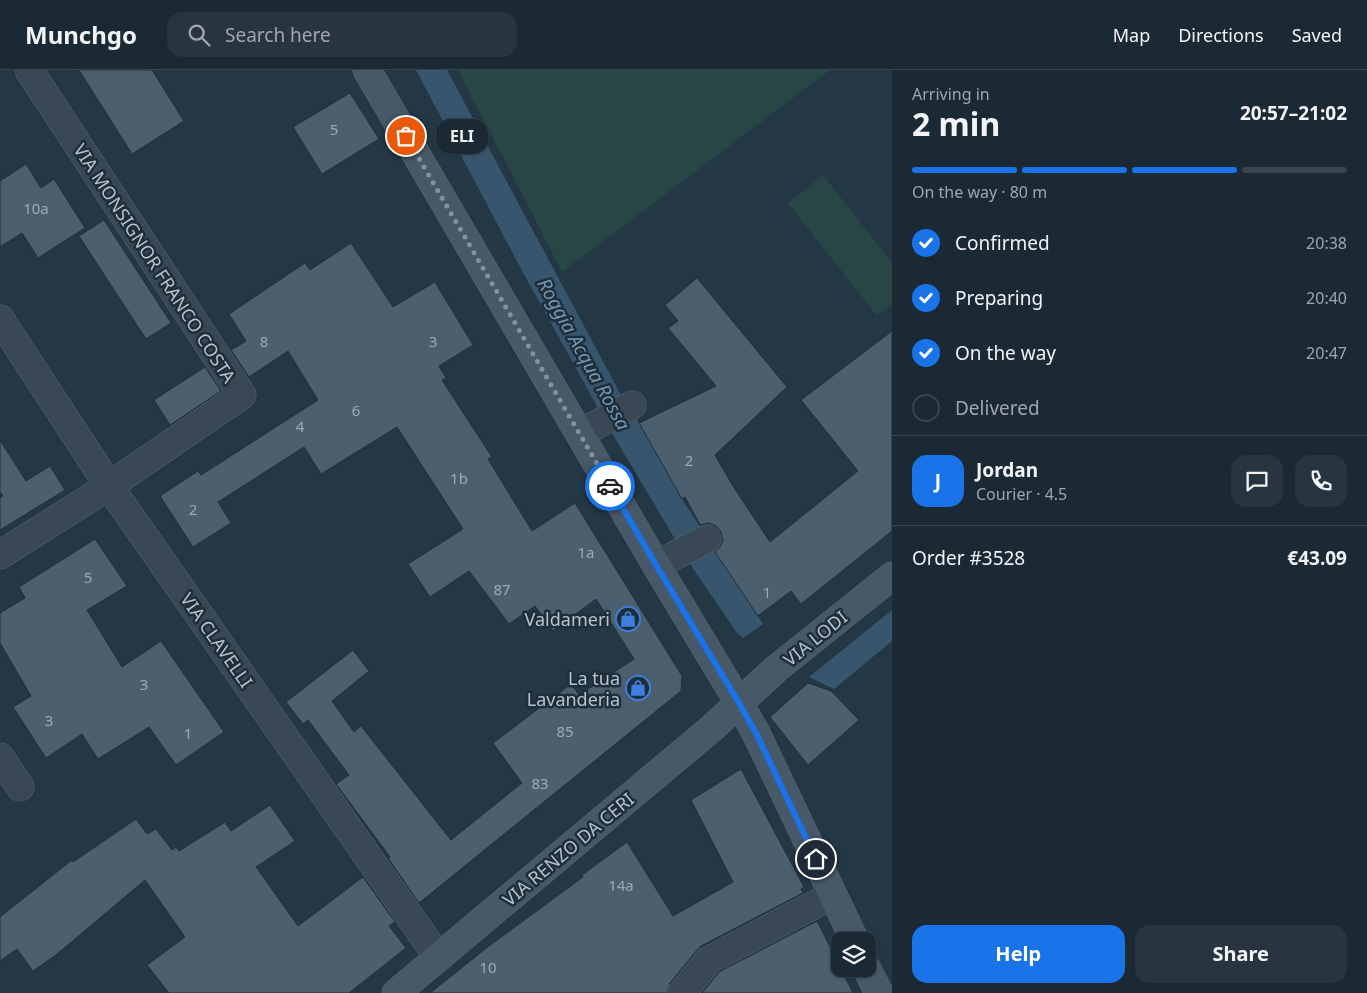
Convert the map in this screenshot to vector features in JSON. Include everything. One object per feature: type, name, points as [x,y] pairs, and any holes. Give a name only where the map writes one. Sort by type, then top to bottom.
[{"type":"street","name":"VIA MONSIGNOR FRANCO COSTA","points":[[29,70],[242,395],[109,486]]},
{"type":"street","points":[[367,70],[656,565],[739,703],[760,742],[850,932]]},
{"type":"street","name":"VIA CLAVELLI","points":[[0,319],[109,486],[429,944],[440,956]]},
{"type":"street","points":[[580,434],[632,405]]},
{"type":"street","points":[[0,554],[109,486]]},
{"type":"street","points":[[656,565],[707,539]]},
{"type":"street","name":"VIA LODI","points":[[739,703],[776,669],[892,576]]},
{"type":"street","name":"VIA RENZO DA CERI","points":[[396,993],[712,728],[739,703]]},
{"type":"street","points":[[0,757],[20,787]]},
{"type":"street","points":[[682,993],[709,960],[833,895]]},
{"type":"street","points":[[871,977],[879,993]]},
{"type":"green space","points":[[458,70],[830,70],[562,272]]},
{"type":"green space","points":[[823,175],[892,263],[892,304],[877,316],[788,203]]},
{"type":"water","name":"Roggia Acqua Rossa","points":[[416,70],[447,70],[621,395],[682,499],[763,624],[743,638],[737,633],[688,561],[609,428],[520,267]]},
{"type":"water","points":[[892,610],[892,641],[834,689],[809,677]]},
{"type":"building","points":[[79,70],[152,70],[184,121],[132,154]]},
{"type":"building","points":[[350,93],[379,139],[322,174],[293,127]]},
{"type":"building","points":[[26,164],[41,188],[54,179],[85,228],[38,258],[22,233],[0,247],[0,181]]},
{"type":"building","points":[[104,220],[171,323],[146,339],[79,236]]},
{"type":"building","points":[[351,243],[393,307],[435,282],[473,345],[439,366],[446,378],[442,380],[492,457],[488,459],[532,531],[575,503],[682,676],[681,691],[419,903],[388,858],[390,857],[336,784],[349,775],[308,720],[303,724],[286,702],[353,650],[369,671],[332,701],[354,732],[361,726],[451,840],[522,783],[493,743],[571,684],[579,695],[634,659],[596,599],[553,631],[535,606],[509,624],[469,571],[430,597],[408,564],[463,529],[397,427],[321,474],[304,447],[218,502],[231,523],[193,547],[160,496],[198,471],[201,475],[318,400],[288,351],[249,377],[231,350],[246,341],[229,314],[305,263],[310,270]]},
{"type":"building","points":[[697,278],[787,387],[715,455],[770,542],[858,471],[801,400],[892,331],[892,531],[801,604],[791,591],[758,616],[715,552],[723,540],[721,532],[716,526],[708,523],[700,525],[685,497],[682,499],[639,423],[716,386],[668,328],[678,321],[665,305]]},
{"type":"building","points":[[205,367],[221,391],[170,425],[154,400]]},
{"type":"building","points":[[0,440],[26,481],[50,466],[65,490],[0,530],[0,498],[3,496],[0,492]]},
{"type":"building","points":[[95,539],[127,586],[87,610],[122,667],[161,641],[224,732],[176,765],[149,727],[98,759],[82,734],[46,758],[13,707],[31,696],[0,643],[0,613],[25,598],[19,587]]},
{"type":"building","points":[[808,683],[831,691],[859,720],[808,765],[770,717]]},
{"type":"building","points":[[741,769],[804,887],[801,889],[803,893],[701,946],[670,983],[667,993],[430,993],[627,842],[673,916],[733,882],[691,800]]},
{"type":"building","points":[[270,805],[295,841],[256,867],[298,926],[363,877],[395,922],[389,926],[406,948],[349,993],[169,993],[147,965],[185,937],[145,880],[56,955],[33,971],[17,949],[0,961],[0,917],[72,860],[73,862],[136,819],[147,834],[156,829],[172,850],[176,847],[179,851],[225,822],[231,831]]},
{"type":"building","points":[[817,921],[831,948],[831,977],[845,977],[853,993],[702,993],[719,972]]},
{"type":"way so far","points":[[406,136],[610,486]]},
{"type":"place","name":"ELI","points":[[406,136]]},
{"type":"place","name":"Valdameri","points":[[628,619]]},
{"type":"place","name":"La tua Lavanderia","points":[[638,688]]},
{"type":"route","points":[[610,486],[756,733],[816,859]]}]
